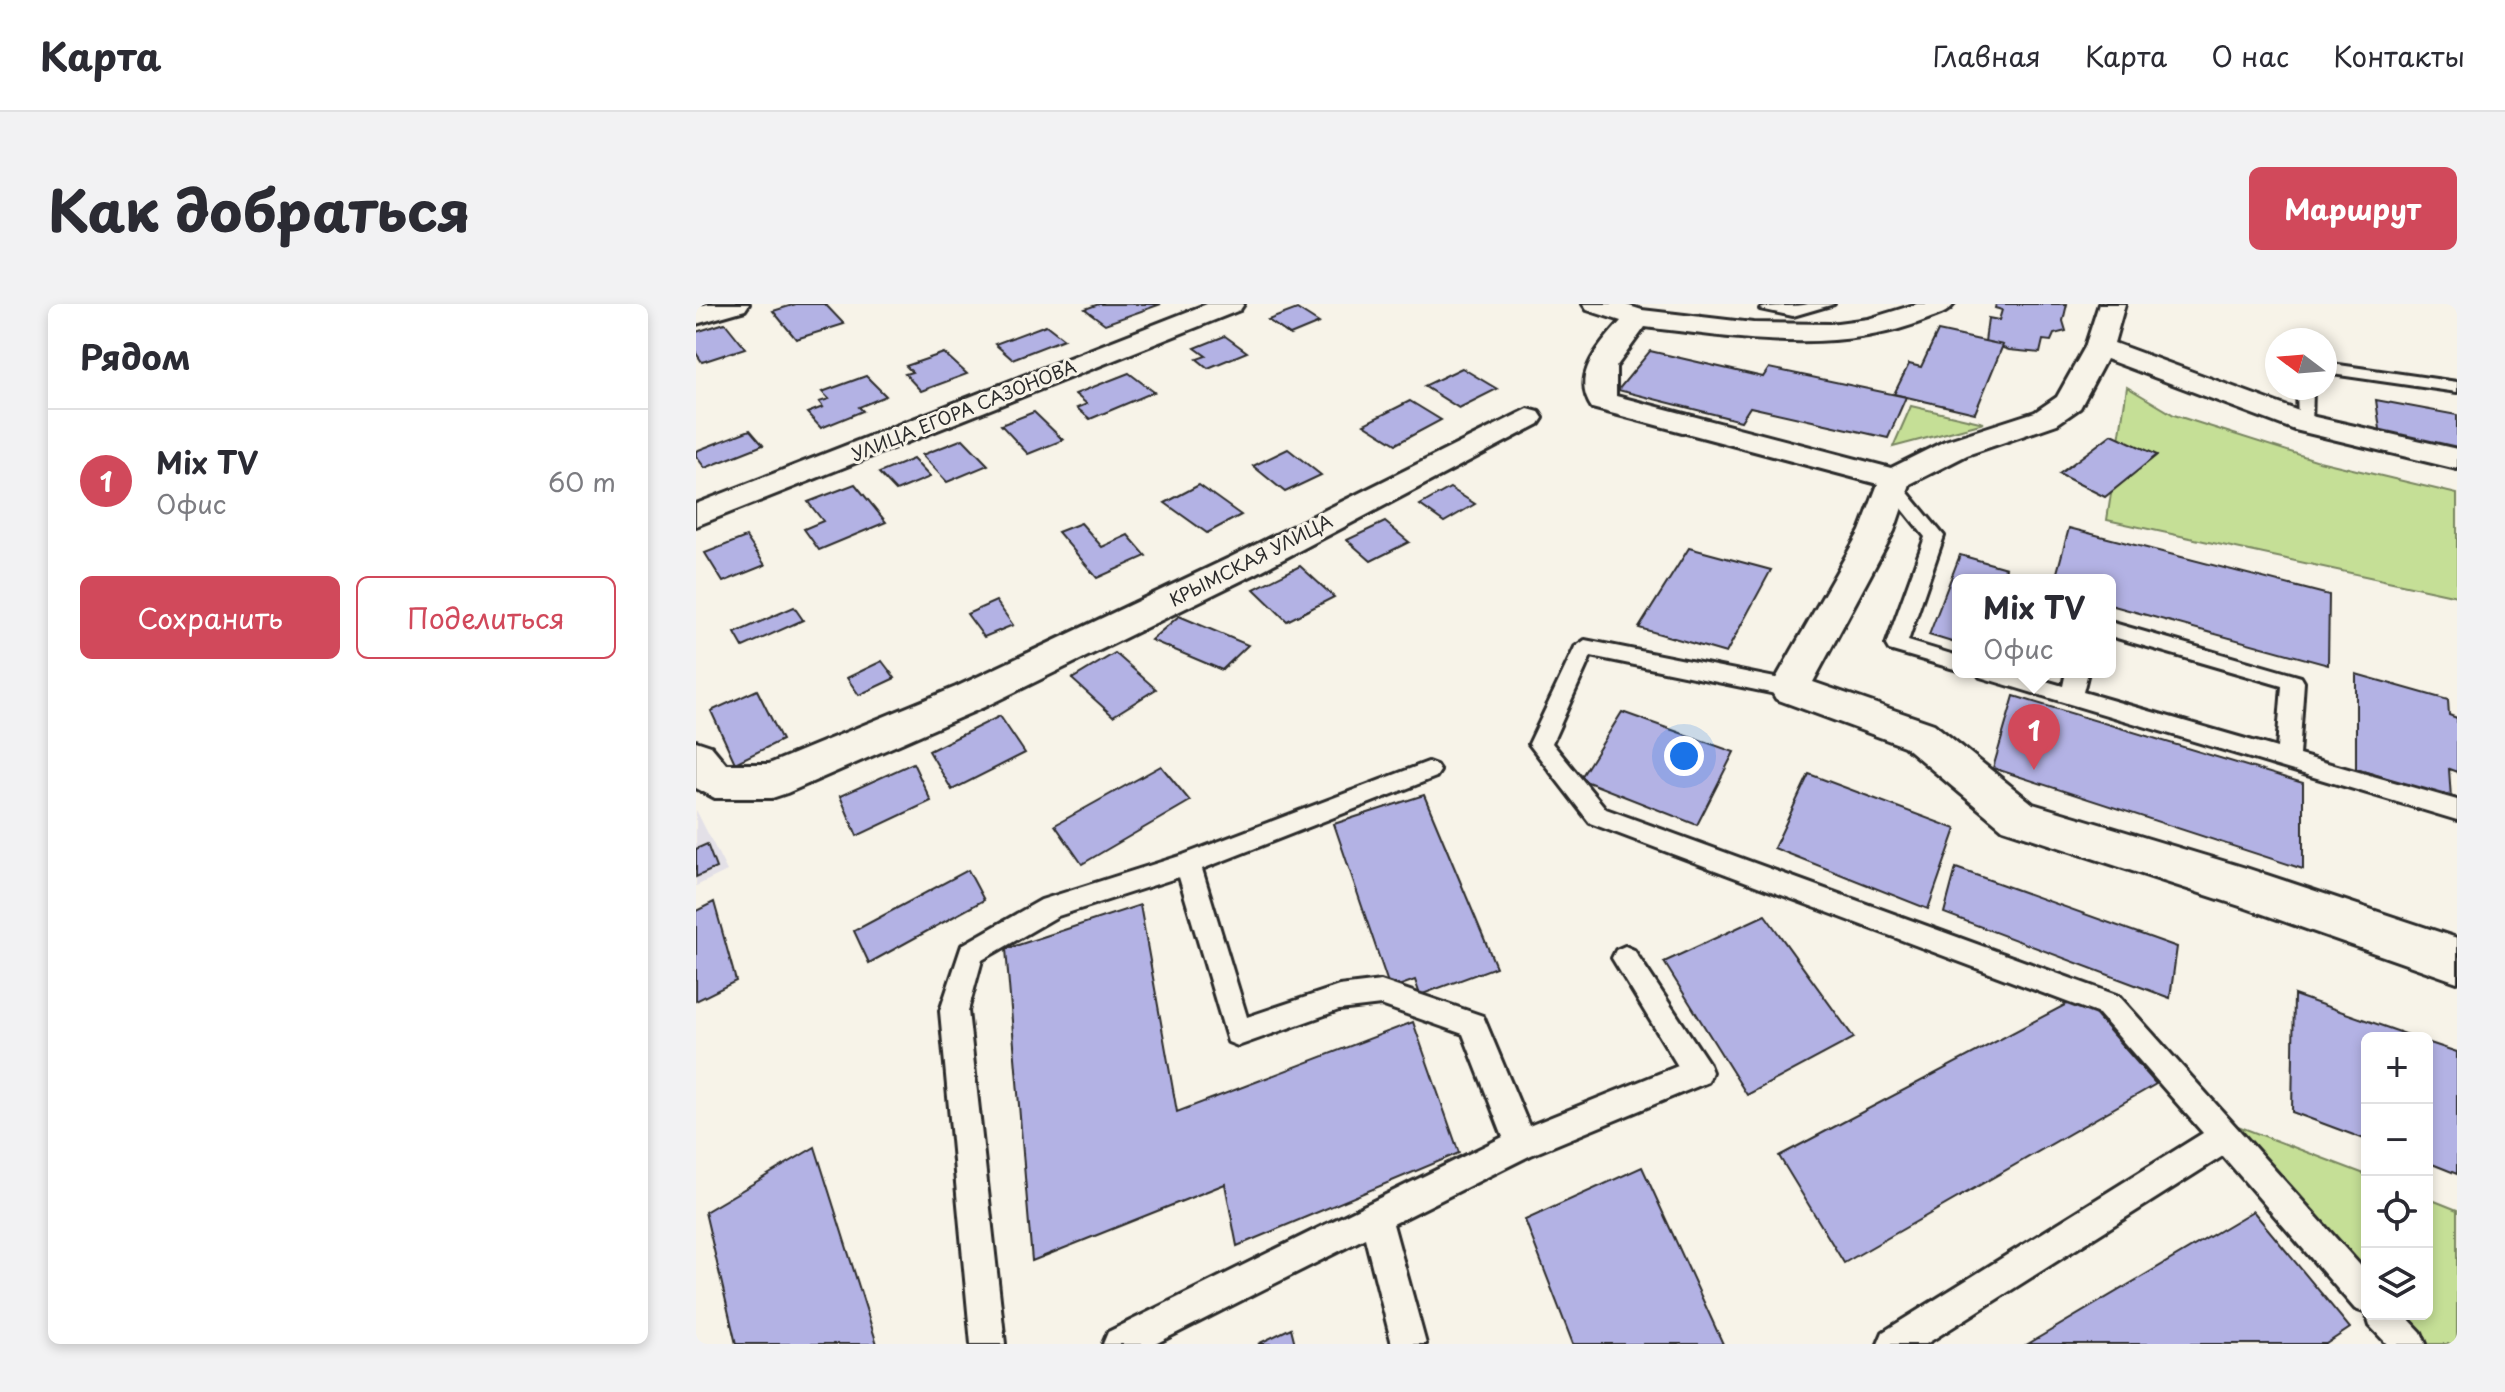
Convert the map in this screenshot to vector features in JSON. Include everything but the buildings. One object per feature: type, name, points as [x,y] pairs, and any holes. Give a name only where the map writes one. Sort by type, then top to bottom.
[{"type":"street","points":[[696,316],[736,304]]},
{"type":"street","name":"УЛИЦА ЕГОРА САЗОНОВА","points":[[696,516],[1231,304]]},
{"type":"street","points":[[1596,304],[1638,318],[1768,333],[1853,332],[1911,319],[1941,304]]},
{"type":"street","points":[[2112,304],[2099,347],[2069,402],[2046,418],[1956,448],[1895,483],[1877,531],[1790,689],[1919,735],[2018,817],[2246,888],[2457,960]]},
{"type":"street","points":[[1715,327],[1772,307]]},
{"type":"street","points":[[1638,318],[1599,368],[1595,385],[1603,402],[1895,483]]},
{"type":"street","points":[[2099,347],[2306,424],[2457,459]]},
{"type":"street","name":"КРЫМСКАЯ УЛИЦА","points":[[696,757],[715,781],[772,781],[970,697],[1242,566],[1528,418]]},
{"type":"lane","points":[[1772,307],[1793,312],[1827,304]]},
{"type":"lane","points":[[2337,370],[2457,387]]},
{"type":"lane","points":[[2305,400],[2306,424]]},
{"type":"lane","points":[[1895,483],[1935,536],[1896,645],[1952,661]]},
{"type":"lane","points":[[2116,631],[2293,682],[2287,760]]},
{"type":"lane","points":[[1790,689],[1585,647],[1540,744],[1598,816],[2109,1005],[2361,1290]]},
{"type":"lane","points":[[2008,678],[2457,810]]},
{"type":"lane","points":[[2071,697],[2076,678]]},
{"type":"lane","points":[[988,1344],[954,1011],[971,953],[1050,908],[1188,864],[1428,771]]},
{"type":"lane","points":[[1188,864],[1238,1033],[1339,998],[1381,993],[1473,1025],[1521,1144]]},
{"type":"lane","points":[[1120,1344],[1521,1144],[1698,1072],[1625,958]]},
{"type":"lane","points":[[1895,1344],[2225,1137]]},
{"type":"lane","points":[[1375,1217],[1409,1344]]},
{"type":"lane","points":[[2387,1320],[2409,1344]]},
{"type":"shaded area","points":[[696,810],[727,871],[696,886]]},
{"type":"green space","points":[[2127,387],[2174,415],[2319,461],[2457,494],[2457,596],[2107,520]]},
{"type":"green space","points":[[1911,406],[1984,423],[1893,447]]},
{"type":"green space","points":[[2222,1120],[2361,1173],[2361,1271]]},
{"type":"green space","points":[[2433,1200],[2457,1210],[2457,1344],[2427,1344],[2405,1320],[2433,1320]]},
{"type":"place","name":"Mix TV","points":[[2034,770]]}]
